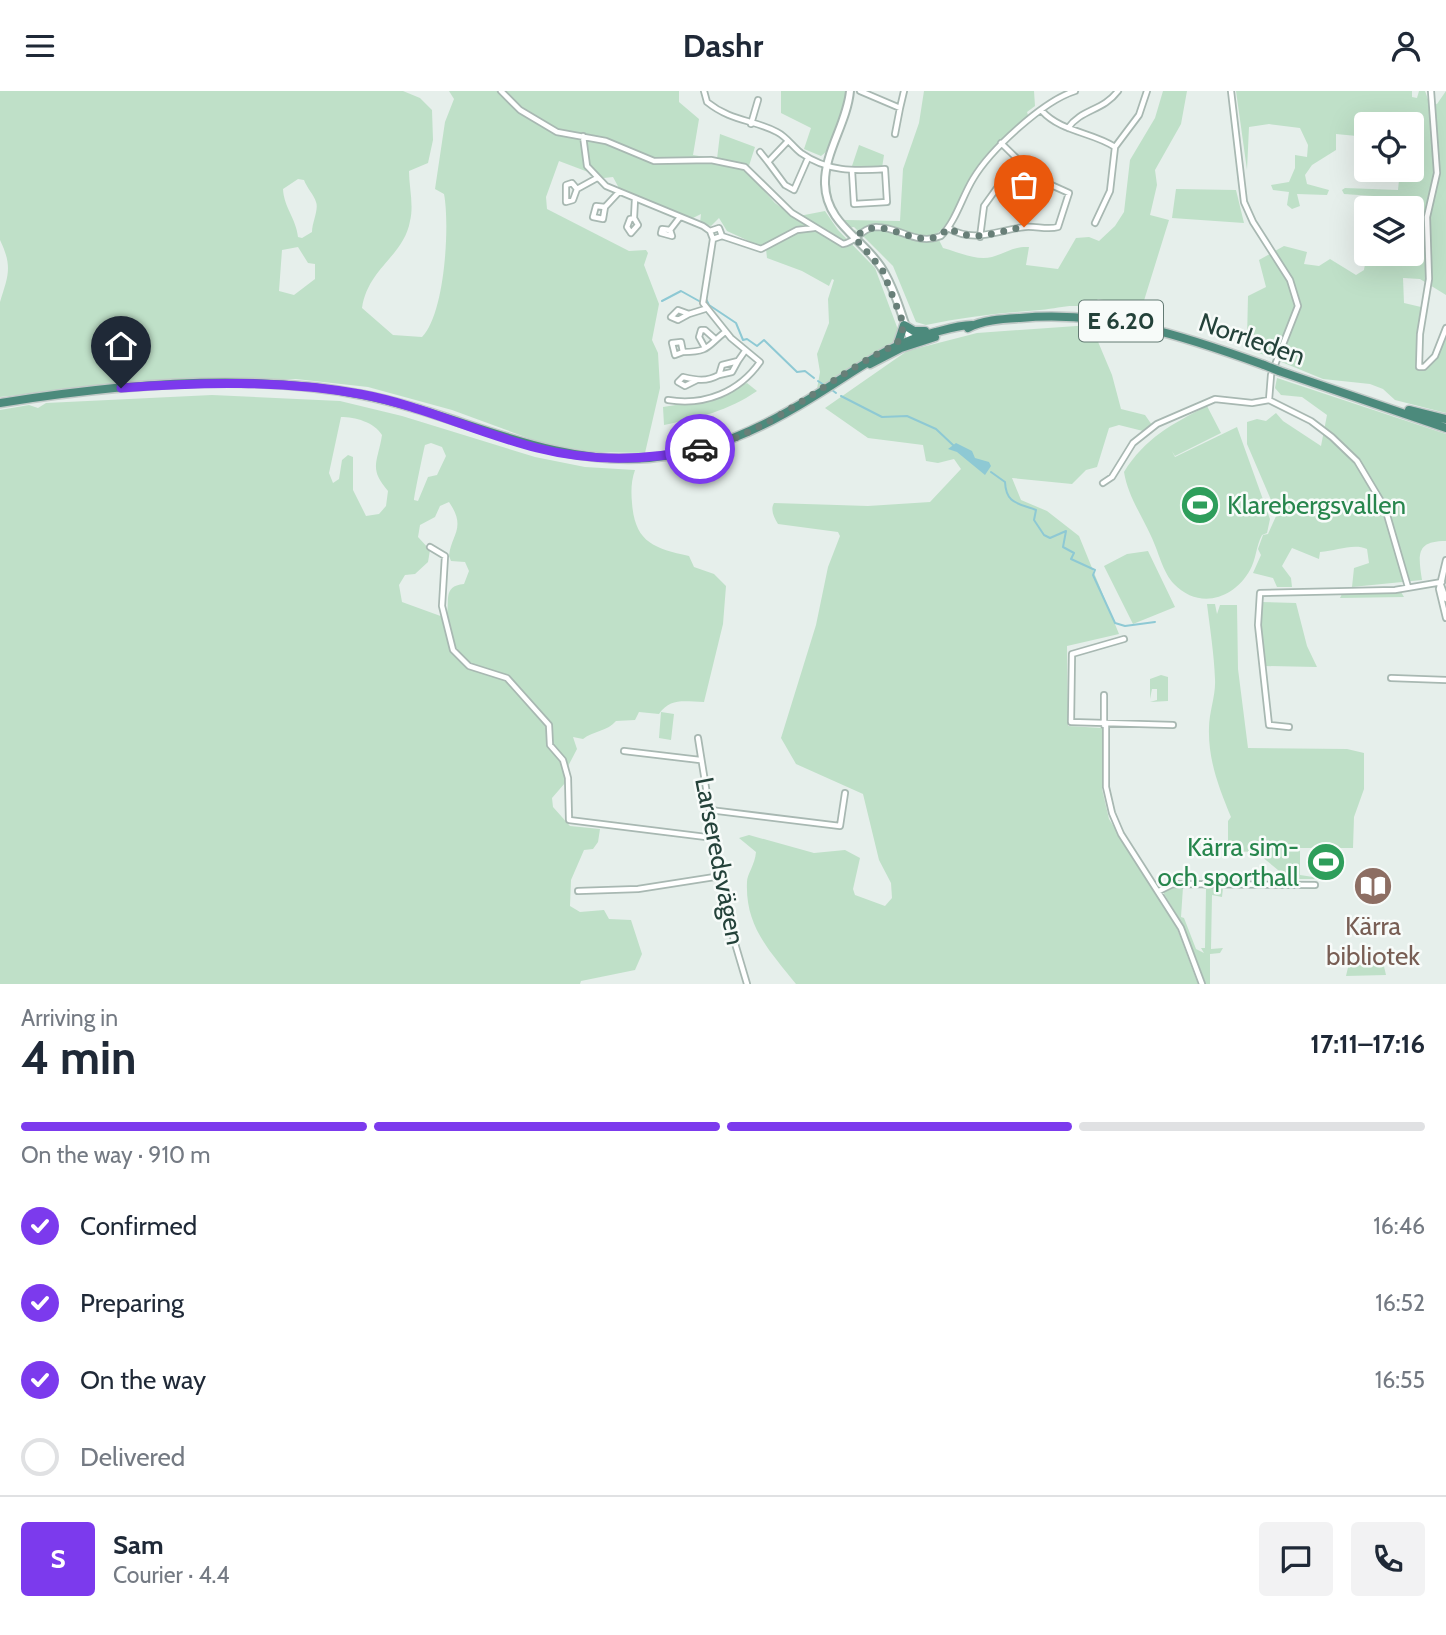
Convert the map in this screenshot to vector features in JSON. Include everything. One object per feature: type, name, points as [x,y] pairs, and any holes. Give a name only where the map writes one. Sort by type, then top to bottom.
[{"type":"highway","name":"Norrleden","points":[[0,403],[138,387],[226,385],[312,388],[361,394],[410,406],[555,452],[626,459],[668,456],[724,442],[763,426],[911,341],[939,331],[1047,316],[1112,320],[1169,333],[1392,407],[1446,428]]},
{"type":"highway","points":[[897,344],[904,325],[919,332],[939,331]]},
{"type":"highway","name":"Norrleden","points":[[821,392],[856,367],[897,344],[972,325]]},
{"type":"highway","name":"Norrleden","points":[[1392,407],[1446,419]]},
{"type":"street","points":[[501,91],[511,103],[546,128],[606,141],[654,161],[711,160],[745,167],[782,205],[840,244],[848,244],[863,230],[879,227],[918,239],[941,236],[948,228],[972,180],[1001,143],[1064,93],[1075,91]]},
{"type":"street","points":[[705,91],[705,99],[710,104],[751,124],[776,131],[808,157],[827,166],[852,171],[885,169],[887,202],[854,204],[852,171]]},
{"type":"street","points":[[850,91],[842,128],[827,166],[825,191],[830,206],[882,269],[911,341]]},
{"type":"street","points":[[860,91],[900,108]]},
{"type":"street","points":[[895,134],[904,91]]},
{"type":"street","points":[[1068,128],[1077,117],[1104,106],[1118,91]]},
{"type":"street","points":[[1096,223],[1110,191],[1115,147],[1139,115],[1147,91]]},
{"type":"street","points":[[1231,91],[1244,201],[1253,222],[1290,279],[1298,306],[1271,375],[1269,400]]},
{"type":"street","points":[[1431,91],[1437,173],[1427,217],[1428,288],[1420,334],[1419,367],[1424,367],[1435,356],[1446,328]]},
{"type":"street","points":[[751,124],[758,100]]},
{"type":"street","points":[[1042,111],[1068,128],[1099,137],[1115,147]]},
{"type":"street","points":[[583,136],[583,157],[597,178],[619,193],[710,231],[719,228],[722,236]]},
{"type":"street","points":[[768,162],[788,141]]},
{"type":"street","points":[[948,228],[958,233],[980,237],[1029,227],[1058,227],[1069,193],[1038,180],[1001,143]]},
{"type":"street","points":[[760,152],[785,185],[794,190],[808,157]]},
{"type":"street","points":[[980,237],[984,206],[999,181],[1017,160]]},
{"type":"street","points":[[577,189],[597,178]]},
{"type":"street","points":[[605,207],[619,193]]},
{"type":"street","points":[[634,218],[635,199]]},
{"type":"street","points":[[670,230],[680,217]]},
{"type":"street","points":[[713,239],[722,236],[761,249],[791,232],[814,228]]},
{"type":"street","points":[[668,400],[694,400],[738,387],[760,362],[725,332],[705,309],[702,299],[713,239],[710,231]]},
{"type":"street","points":[[689,314],[705,309]]},
{"type":"street","points":[[705,348],[699,337],[701,330],[705,330],[715,339]]},
{"type":"street","points":[[684,352],[711,348],[715,339],[725,332]]},
{"type":"street","points":[[697,380],[733,372],[745,351]]},
{"type":"street","points":[[719,375],[722,365],[738,361]]},
{"type":"street","points":[[1103,483],[1112,477],[1133,443],[1157,424],[1215,399],[1251,403],[1269,400],[1311,421],[1343,446],[1357,461],[1385,508],[1408,587]]},
{"type":"street","points":[[430,547],[445,556],[442,606],[453,650],[469,666],[507,678],[549,725],[550,745],[563,760],[568,778],[569,820],[714,838]]},
{"type":"street","points":[[1445,563],[1439,589],[1446,618]]},
{"type":"street","points":[[1289,727],[1269,725],[1258,625],[1260,593],[1382,591],[1441,582]]},
{"type":"street","points":[[1441,582],[1446,599]]},
{"type":"street","points":[[1124,639],[1074,651],[1071,658],[1070,721],[1073,724],[1173,725]]},
{"type":"street","points":[[1391,678],[1446,680]]},
{"type":"street","points":[[1104,695],[1106,787],[1112,813],[1125,841],[1181,928],[1202,984]]},
{"type":"street","name":"Larseredsvägen","points":[[698,738],[726,913],[747,984]]},
{"type":"street","points":[[624,751],[700,760]]},
{"type":"street","points":[[710,810],[840,827],[845,793]]},
{"type":"street","points":[[578,891],[638,889],[721,876]]},
{"type":"street","points":[[1159,891],[1173,884],[1315,885]]},
{"type":"green space","points":[[0,91],[403,91],[420,98],[432,110],[433,140],[428,163],[409,171],[412,209],[406,233],[401,244],[371,282],[362,308],[393,335],[422,337],[430,326],[436,309],[444,269],[446,208],[444,194],[435,189],[445,122],[454,99],[449,91],[679,91],[679,102],[699,119],[693,155],[717,159],[720,134],[755,147],[747,172],[775,203],[794,217],[825,211],[838,230],[875,268],[900,335],[897,341],[817,389],[820,372],[817,354],[829,323],[828,299],[834,280],[832,279],[829,286],[802,271],[767,258],[766,249],[727,231],[719,218],[711,226],[700,223],[701,214],[693,218],[685,217],[620,190],[613,177],[604,178],[559,161],[546,197],[547,209],[629,251],[646,250],[648,253],[644,265],[659,304],[652,340],[658,353],[660,388],[645,453],[596,452],[547,445],[452,410],[368,387],[296,379],[122,384],[0,397],[0,302],[8,265],[0,240]],"holes":[[[298,179],[304,180],[317,205],[312,232],[302,238],[298,237],[283,189]],[[298,247],[308,263],[315,264],[315,279],[294,295],[279,291],[282,250]]]},
{"type":"green space","points":[[781,91],[846,91],[837,135],[821,156],[804,149],[811,128],[781,113]]},
{"type":"green space","points":[[924,91],[1034,91],[1035,106],[1027,112],[1029,118],[1004,137],[982,159],[952,215],[936,234],[943,248],[980,258],[1029,247],[1026,265],[1058,269],[1076,238],[1089,237],[1099,241],[1115,226],[1124,212],[1130,160],[1155,118],[1163,91],[1187,91],[1181,124],[1155,170],[1157,185],[1150,215],[1169,220],[1142,307],[1098,299],[1088,307],[1068,306],[926,325],[916,322],[893,266],[854,227],[848,228],[843,222],[900,221],[903,169],[919,123]]},
{"type":"green space","points":[[1236,91],[1412,91],[1412,97],[1417,98],[1419,91],[1425,91],[1429,102],[1437,104],[1446,91],[1446,295],[1420,279],[1403,278],[1404,303],[1421,307],[1416,369],[1424,370],[1436,360],[1446,338],[1446,413],[1395,400],[1383,389],[1370,384],[1323,379],[1252,350],[1247,339],[1248,296],[1266,287],[1259,260],[1284,246],[1307,252],[1304,264],[1319,266],[1330,259],[1356,275],[1364,270],[1365,266],[1424,266],[1424,196],[1344,194],[1342,190],[1398,190],[1399,182],[1424,182],[1424,112],[1354,112],[1354,136],[1336,134],[1336,150],[1312,165],[1305,175],[1307,184],[1329,190],[1327,195],[1297,194],[1300,206],[1292,209],[1287,205],[1289,192],[1273,190],[1271,185],[1289,182],[1295,168],[1295,155],[1307,157],[1308,145],[1300,128],[1269,124],[1249,127],[1247,170]]},
{"type":"green space","points":[[859,145],[884,155],[882,168],[851,169]]},
{"type":"green space","points":[[829,176],[832,202],[842,221],[830,200]]},
{"type":"green space","points":[[1176,189],[1236,190],[1244,223],[1172,218]]},
{"type":"green space","points":[[1091,325],[1112,375],[1121,409],[1145,415],[1152,425],[1143,431],[1119,425],[1109,428],[1097,467],[1086,470],[1072,484],[1012,478],[1021,500],[1047,511],[1079,536],[1119,634],[1067,646],[1068,726],[1102,728],[1102,789],[1109,819],[1175,923],[1198,984],[796,984],[769,949],[755,925],[747,898],[747,882],[756,852],[739,838],[749,835],[814,853],[845,850],[860,858],[853,889],[855,895],[885,906],[892,898],[891,883],[879,860],[863,794],[796,764],[781,738],[816,625],[828,567],[840,536],[838,532],[778,524],[772,511],[774,503],[868,506],[930,502],[961,469],[954,459],[938,463],[926,461],[923,445],[868,438],[825,408],[907,351],[977,333]]},
{"type":"green space","points":[[1277,378],[1446,434],[1446,541],[1424,546],[1420,556],[1422,580],[1352,587],[1354,568],[1369,563],[1367,549],[1362,547],[1320,552],[1319,559],[1292,548],[1282,566],[1291,578],[1292,587],[1277,587],[1273,578],[1253,573],[1261,555],[1258,549],[1263,535],[1268,534],[1277,514],[1247,444],[1247,422],[1257,419],[1266,421],[1276,413],[1283,421],[1321,446],[1327,415],[1302,397],[1281,395],[1275,388]]},
{"type":"green space","points":[[747,383],[757,391],[735,404],[664,425],[663,407],[707,400]]},
{"type":"green space","points":[[212,395],[340,401],[402,416],[535,457],[585,467],[635,470],[632,503],[637,527],[642,535],[656,546],[689,556],[694,567],[714,574],[726,586],[723,624],[704,702],[674,703],[659,714],[639,712],[635,720],[616,721],[583,739],[573,737],[577,749],[565,772],[565,783],[552,798],[553,807],[570,826],[600,829],[598,842],[593,849],[584,850],[571,880],[570,906],[580,912],[604,910],[609,919],[631,920],[642,954],[635,970],[581,981],[580,984],[0,984],[0,410],[29,405],[38,408],[46,403]],"holes":[[[341,417],[364,421],[379,430],[382,435],[376,470],[388,491],[386,506],[379,514],[366,516],[353,490],[353,457],[348,455],[342,460],[339,479],[333,483],[329,473]],[[431,443],[442,447],[446,456],[437,475],[428,477],[418,501],[414,500],[425,445]],[[449,502],[457,518],[449,556],[451,561],[465,562],[469,571],[464,584],[452,588],[448,596],[446,618],[402,602],[399,585],[405,575],[415,574],[428,562],[430,550],[418,537],[420,525],[435,517],[440,506]]]},
{"type":"green space","name":"Klarebergsvallen","points":[[1207,406],[1221,433],[1175,456],[1172,451],[1175,457],[1237,427],[1270,519],[1267,533],[1262,535],[1252,566],[1243,580],[1226,594],[1205,599],[1184,592],[1170,579],[1132,497],[1124,472],[1150,441]]},
{"type":"green space","points":[[1148,551],[1175,607],[1133,624],[1104,566],[1127,554]]},
{"type":"green space","points":[[1401,592],[1404,597],[1340,598],[1342,594]]},
{"type":"green space","points":[[1260,602],[1296,603],[1307,646],[1317,667],[1264,666]]},
{"type":"green space","points":[[1207,604],[1215,604],[1217,614],[1220,605],[1237,605],[1238,669],[1248,748],[1347,749],[1364,753],[1364,789],[1354,817],[1353,848],[1300,848],[1300,875],[1326,879],[1289,879],[1256,852],[1228,851],[1228,821],[1231,817],[1215,774],[1209,740],[1215,679]]},
{"type":"green space","points":[[1161,675],[1168,677],[1168,701],[1150,702],[1157,700],[1157,689],[1152,689],[1150,699],[1150,679]]},
{"type":"green space","points":[[661,712],[674,714],[671,740],[659,738]]},
{"type":"green space","points":[[1170,887],[1183,887],[1181,917],[1184,918],[1196,949],[1204,953],[1201,948],[1205,948],[1206,889],[1202,888],[1223,888],[1222,897],[1212,895],[1211,949],[1223,948],[1220,953],[1210,954],[1210,984],[1206,984],[1183,925],[1163,892]]},
{"type":"green space","points":[[1349,962],[1383,962],[1386,975],[1346,976],[1349,963],[1345,966]]},
{"type":"water","points":[[956,443],[972,451],[975,458],[989,462],[991,466],[985,475],[957,452],[948,449]]},
{"type":"waterway","points":[[662,301],[681,291],[699,301]]},
{"type":"waterway","points":[[706,299],[709,305],[736,323],[743,340],[747,339],[757,346],[764,340],[797,372],[805,371],[814,378]]},
{"type":"waterway","points":[[818,381],[824,385]]},
{"type":"waterway","points":[[832,390],[836,393]]},
{"type":"waterway","points":[[841,396],[882,417],[907,416],[936,429],[953,445]]},
{"type":"waterway","points":[[991,472],[1005,482],[1011,499],[1036,510],[1034,520],[1044,535],[1050,538],[1066,531],[1063,547],[1074,553],[1071,559],[1095,570],[1093,575],[1115,623],[1125,626],[1155,622]]},
{"type":"way so far","points":[[700,449],[753,430],[784,414],[870,358],[897,344],[904,325],[882,269],[855,238],[860,233],[879,227],[924,240],[941,236],[948,228],[958,233],[980,237],[1024,227]]},
{"type":"place","name":"Klarebergsvallen","points":[[1200,505]]},
{"type":"place","name":"Kärra sim- och sporthall","points":[[1326,862]]},
{"type":"place","name":"Kärra bibliotek","points":[[1373,886]]},
{"type":"route","points":[[121,388],[254,385],[312,388],[361,394],[410,406],[536,448],[585,457],[636,459],[700,449]]}]
